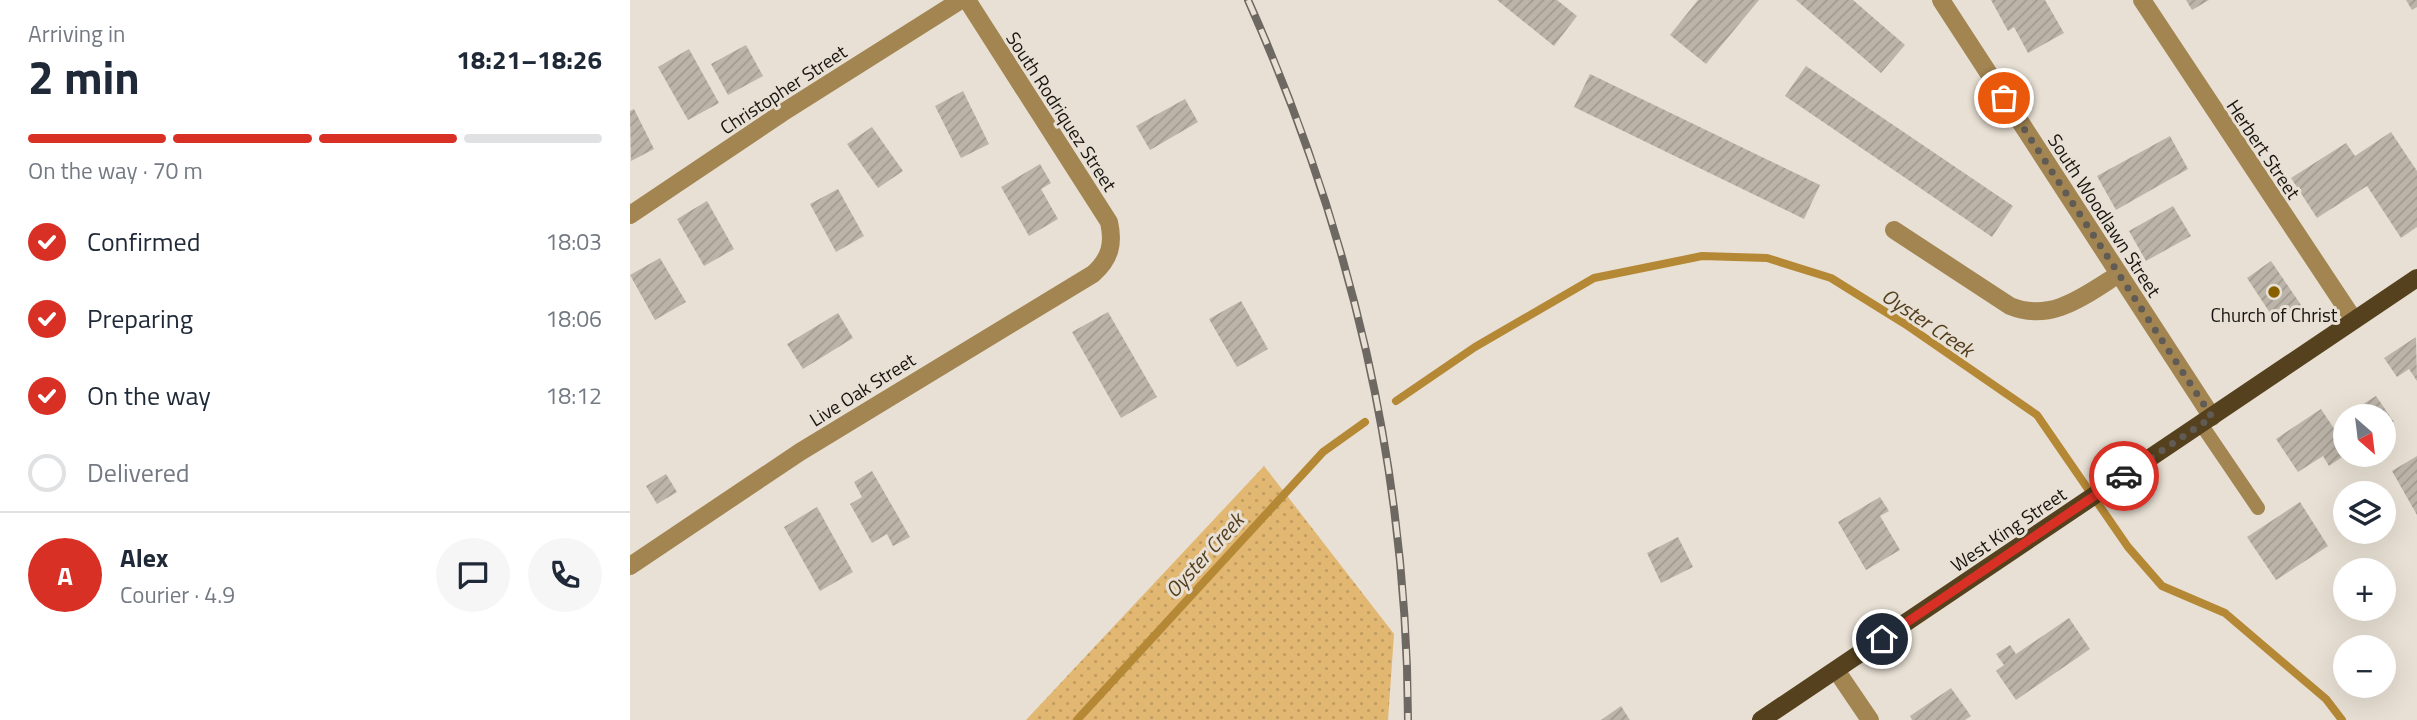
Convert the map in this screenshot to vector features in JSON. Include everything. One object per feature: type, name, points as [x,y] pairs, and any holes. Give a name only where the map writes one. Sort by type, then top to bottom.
[{"type":"main road","name":"West King Street","points":[[1760,720],[2417,278]]},
{"type":"street","name":"Christopher Street","points":[[630,215],[782,113],[961,0]]},
{"type":"street","name":"South Rodriquez Street","points":[[967,0],[1108,222],[1111,248]]},
{"type":"street","name":"South Woodlawn Street","points":[[1941,0],[2119,274],[2206,420]]},
{"type":"street","name":"Herbert Street","points":[[2142,0],[2354,320]]},
{"type":"street","points":[[1894,230],[2010,306],[2028,313],[2047,312],[2072,303],[2119,274]]},
{"type":"street","name":"Live Oak Street","points":[[630,566],[800,452],[1093,274],[1102,266],[1111,248]]},
{"type":"street","points":[[1836,670],[1870,720]]},
{"type":"lane","points":[[2206,420],[2258,508]]},
{"type":"shaded area","points":[[1264,466],[1394,634],[1388,720],[1026,720]]},
{"type":"building","points":[[1497,0],[1557,0],[1577,16],[1554,46]]},
{"type":"building","points":[[1698,0],[1759,0],[1706,64],[1670,35]]},
{"type":"building","points":[[1796,0],[1853,0],[1905,45],[1881,73]]},
{"type":"building","points":[[1991,0],[2045,0],[2064,33],[2028,53],[2014,27],[2008,31]]},
{"type":"building","points":[[2186,0],[2209,0],[2192,10]]},
{"type":"building","points":[[2406,0],[2417,0],[2417,7],[2412,10]]},
{"type":"building","points":[[746,45],[763,76],[728,95],[711,64]]},
{"type":"building","points":[[689,49],[719,103],[688,120],[658,67]]},
{"type":"building","points":[[1806,66],[2013,206],[1992,237],[1785,96]]},
{"type":"building","points":[[1590,74],[1820,185],[1804,219],[1574,107]]},
{"type":"building","points":[[963,91],[989,144],[961,158],[935,106]]},
{"type":"building","points":[[1185,99],[1198,122],[1150,150],[1136,126]]},
{"type":"building","points":[[634,109],[654,149],[631,161],[630,111]]},
{"type":"building","points":[[872,127],[903,171],[878,188],[847,144]]},
{"type":"building","points":[[2391,132],[2417,171],[2417,227],[2401,238],[2367,186],[2317,218],[2291,178],[2346,143],[2355,156]]},
{"type":"building","points":[[2170,136],[2188,169],[2116,210],[2097,176]]},
{"type":"building","points":[[1040,164],[1051,183],[1041,189],[1058,219],[1029,236],[1001,187]]},
{"type":"building","points":[[838,189],[864,236],[836,252],[810,204]]},
{"type":"building","points":[[707,201],[734,249],[704,266],[677,219]]},
{"type":"building","points":[[2173,206],[2191,236],[2146,261],[2129,231]]},
{"type":"building","points":[[660,258],[686,302],[655,320],[630,275]]},
{"type":"building","name":"Church of Christ","points":[[2271,261],[2301,305],[2276,322],[2247,278]]},
{"type":"building","points":[[1241,301],[1268,349],[1237,367],[1209,319]]},
{"type":"building","points":[[1108,312],[1157,397],[1121,418],[1072,332]]},
{"type":"building","points":[[838,313],[853,338],[803,369],[787,344]]},
{"type":"building","points":[[2416,337],[2417,381],[2409,369],[2397,377],[2384,358]]},
{"type":"building","points":[[2376,396],[2382,404],[2363,404]]},
{"type":"building","points":[[2321,409],[2333,427],[2333,463],[2329,466],[2323,456],[2298,472],[2276,439]]},
{"type":"building","points":[[2417,456],[2417,515],[2392,471]]},
{"type":"building","points":[[872,471],[910,537],[893,546],[887,534],[872,543],[850,504],[862,497],[854,482]]},
{"type":"building","points":[[666,474],[677,492],[657,504],[646,486]]},
{"type":"building","points":[[1880,497],[1889,511],[1880,516],[1900,550],[1866,570],[1838,522]]},
{"type":"building","points":[[2300,502],[2328,546],[2276,580],[2247,537]]},
{"type":"building","points":[[817,507],[853,572],[820,591],[784,527]]},
{"type":"building","points":[[1678,537],[1693,567],[1661,583],[1647,553]]},
{"type":"building","points":[[2069,618],[2090,649],[2016,700],[1996,671],[2004,665],[1996,654],[2010,645],[2016,654]]},
{"type":"building","points":[[1951,688],[1971,716],[1965,720],[1912,720],[1910,716]]},
{"type":"building","points":[[1621,706],[1630,720],[1601,720]]},
{"type":"waterway","name":"Oyster Creek","points":[[1396,401],[1475,347],[1594,278],[1702,256],[1767,258],[1831,278],[1905,324],[2037,415],[2128,547],[2162,586],[2225,613],[2326,699],[2342,720]]},
{"type":"waterway","name":"Oyster Creek","points":[[1077,720],[1323,452],[1365,422]]},
{"type":"railway","points":[[1248,0],[1316,174],[1344,263],[1366,352],[1384,442],[1397,533],[1405,626],[1408,720]]},
{"type":"way so far","points":[[2004,98],[2212,417],[2124,476]]},
{"type":"place","name":"Church of Christ","points":[[2274,292]]},
{"type":"route","points":[[1882,639],[2124,476]]}]
